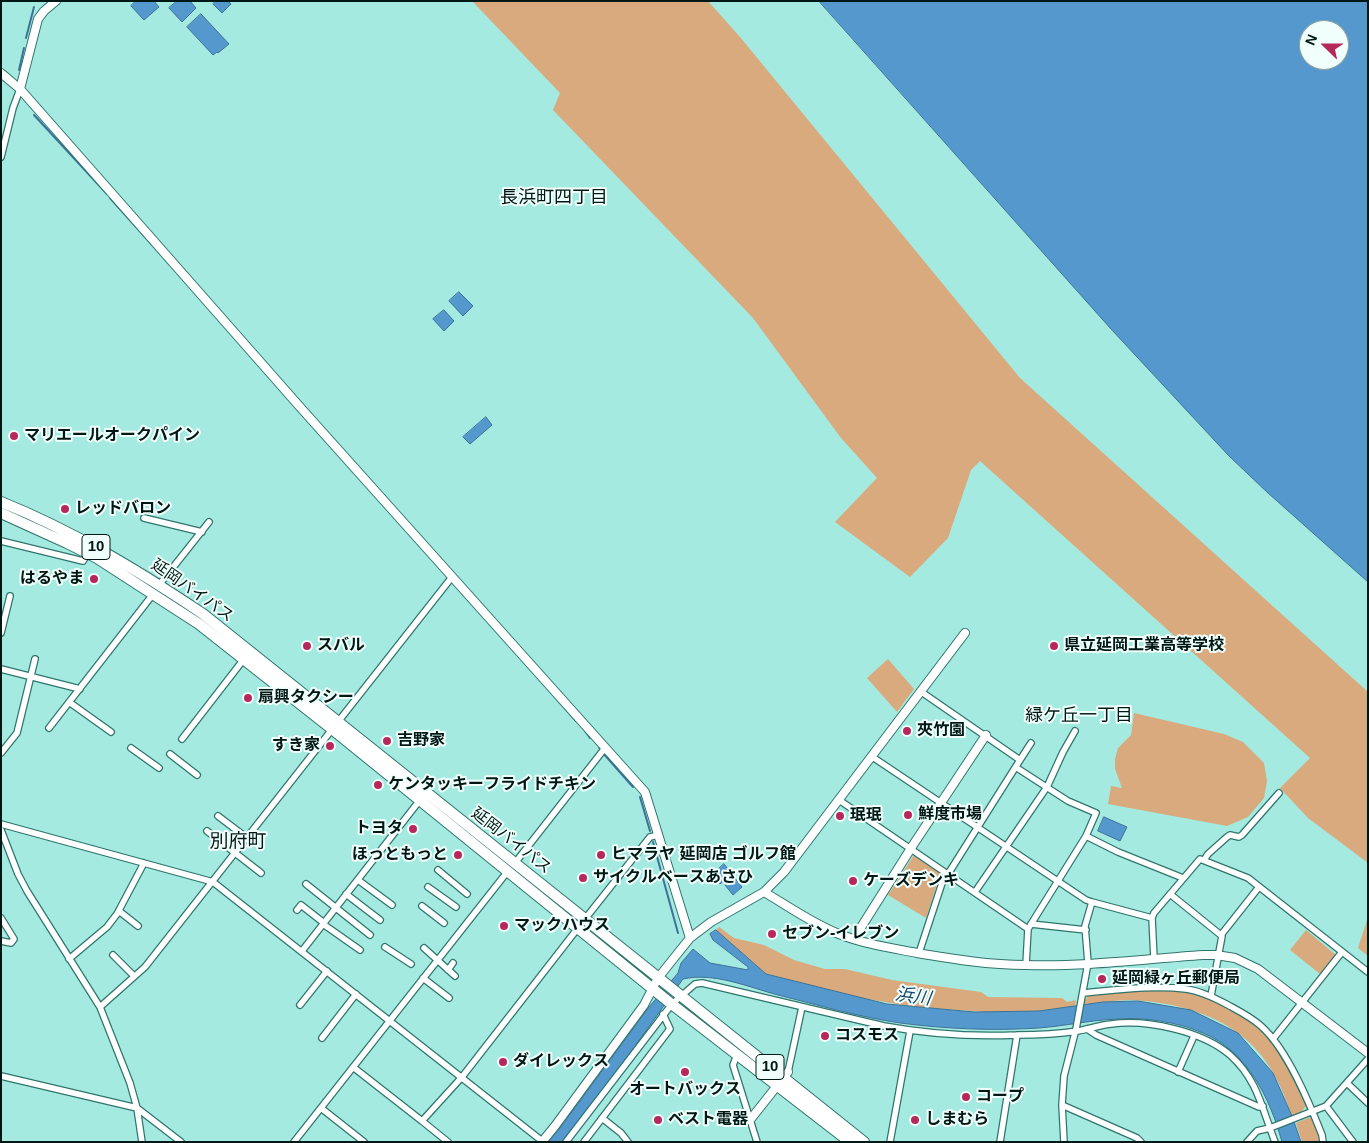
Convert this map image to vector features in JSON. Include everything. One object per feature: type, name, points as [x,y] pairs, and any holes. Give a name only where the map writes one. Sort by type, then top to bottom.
[{"type":"highway","name":"延岡バイパス","points":[[1,502],[30,514],[203,614],[420,800],[585,919],[864,1142]]},
{"type":"highway","name":"延岡バイパス","points":[[1,513],[90,549]]},
{"type":"highway","name":"延岡バイパス","points":[[157,589],[244,659],[335,726],[511,867],[578,928],[670,1003],[737,1055],[783,1079],[850,1142]]},
{"type":"street","points":[[1,157],[38,20],[44,11],[56,1]]},
{"type":"street","points":[[1,73],[20,89],[645,792],[690,938]]},
{"type":"street","points":[[144,518],[202,532]]},
{"type":"street","points":[[49,728],[209,522]]},
{"type":"street","points":[[1,541],[83,561],[90,549]]},
{"type":"street","points":[[100,1007],[146,967],[452,577]]},
{"type":"street","points":[[1,633],[10,596]]},
{"type":"street","points":[[1,824],[212,882],[542,1141],[656,991],[690,938],[711,922],[764,892],[784,872],[964,633]]},
{"type":"street","points":[[1,753],[17,733],[34,659]]},
{"type":"street","points":[[182,739],[244,659]]},
{"type":"street","points":[[1,669],[80,689]]},
{"type":"street","points":[[920,691],[1020,760]]},
{"type":"street","points":[[69,702],[112,732]]},
{"type":"street","points":[[975,892],[1047,787],[1075,731]]},
{"type":"street","points":[[857,940],[860,930],[986,735]]},
{"type":"street","points":[[919,953],[947,873],[1032,743]]},
{"type":"street","points":[[132,748],[159,768]]},
{"type":"street","points":[[304,1142],[296,1139],[605,748]]},
{"type":"street","points":[[170,754],[197,775]]},
{"type":"street","points":[[872,756],[1086,900],[1152,918]]},
{"type":"street","points":[[1017,768],[1068,801],[1096,813],[1086,836],[1029,927],[1026,966]]},
{"type":"street","points":[[1204,860],[1226,837],[1242,834],[1279,793]]},
{"type":"street","points":[[302,952],[420,800]]},
{"type":"street","points":[[838,800],[1029,927],[1086,930]]},
{"type":"street","points":[[218,816],[247,838]]},
{"type":"street","points":[[1,830],[18,874],[27,891],[100,1007],[127,1074],[137,1108],[142,1142]]},
{"type":"street","points":[[207,831],[261,873]]},
{"type":"street","points":[[585,919],[650,837],[659,835]]},
{"type":"street","points":[[1086,836],[1118,852],[1183,878]]},
{"type":"street","points":[[1154,959],[1152,918],[1200,859],[1248,878],[1368,972]]},
{"type":"street","points":[[70,959],[107,927],[119,911],[144,864]]},
{"type":"street","points":[[438,870],[466,894]]},
{"type":"street","points":[[358,880],[392,904]]},
{"type":"street","points":[[306,884],[370,936]]},
{"type":"street","points":[[428,887],[456,907]]},
{"type":"street","points":[[1211,996],[1221,935],[1259,887]]},
{"type":"street","points":[[764,892],[822,926],[857,940],[919,953],[976,962],[1026,966],[1219,955],[1235,958],[1258,968],[1368,1053]]},
{"type":"street","points":[[346,894],[380,920]]},
{"type":"street","points":[[1170,894],[1221,935]]},
{"type":"street","points":[[1064,1142],[1062,1105],[1064,1076],[1076,1030],[1088,963],[1085,926],[1092,902]]},
{"type":"street","points":[[297,910],[301,905],[360,950]]},
{"type":"street","points":[[422,906],[444,923]]},
{"type":"street","points":[[119,911],[138,926]]},
{"type":"street","points":[[1,918],[14,939],[11,943],[1,941]]},
{"type":"street","points":[[422,1121],[462,1077],[578,928]]},
{"type":"street","points":[[385,947],[411,964]]},
{"type":"street","points":[[424,948],[455,976]]},
{"type":"street","points":[[1273,1039],[1342,952]]},
{"type":"street","points":[[113,955],[134,976]]},
{"type":"street","points":[[448,970],[454,962]]},
{"type":"street","points":[[300,1005],[327,971]]},
{"type":"street","points":[[423,978],[449,998]]},
{"type":"street","points":[[566,1142],[678,993],[702,982],[910,1031],[978,1036],[1076,1030],[1112,1024],[1133,1023],[1163,1027],[1216,1045],[1230,1056],[1250,1078],[1259,1095],[1275,1142]]},
{"type":"street","points":[[1083,993],[1150,987],[1186,989],[1211,996],[1244,1014],[1261,1026],[1273,1039],[1299,1082],[1313,1112],[1323,1142]]},
{"type":"street","points":[[322,1038],[356,994]]},
{"type":"street","points":[[750,1120],[783,1079],[802,1007]]},
{"type":"street","points":[[584,1142],[670,1029],[663,1014]]},
{"type":"street","points":[[1087,1029],[1096,1035],[1178,1072],[1259,1107],[1263,1106]]},
{"type":"street","points":[[890,1142],[910,1031]]},
{"type":"street","points":[[1000,1142],[1016,1035]]},
{"type":"street","points":[[1178,1072],[1194,1036]]},
{"type":"street","points":[[737,1055],[732,1065],[757,1142]]},
{"type":"street","points":[[1247,1142],[1257,1131],[1270,1128],[1326,1106],[1368,1059]]},
{"type":"street","points":[[353,1067],[448,1142]]},
{"type":"street","points":[[1,1076],[137,1108],[181,1142]]},
{"type":"street","points":[[1347,1083],[1368,1103]]},
{"type":"street","points":[[1062,1105],[1138,1138],[1141,1142]]},
{"type":"street","points":[[1326,1106],[1352,1142]]},
{"type":"street","points":[[321,1108],[364,1142]]},
{"type":"street","points":[[602,1118],[621,1133],[628,1142]]},
{"type":"shaded area","points":[[472,1],[708,1],[740,37],[1020,378],[1368,692],[1368,863],[1308,818],[1280,788],[1310,758],[980,461],[971,470],[948,538],[910,577],[835,522],[877,478],[841,438],[753,318],[553,110],[560,93]]},
{"type":"shaded area","points":[[888,659],[914,689],[897,712],[867,678]]},
{"type":"shaded area","points":[[1134,713],[1224,734],[1243,742],[1264,763],[1267,781],[1264,798],[1248,817],[1227,826],[1108,804],[1111,786],[1122,788],[1115,769],[1115,759],[1118,748],[1131,735]]},
{"type":"shaded area","points":[[914,855],[941,872],[926,918],[888,895]]},
{"type":"shaded area","points":[[1368,917],[1368,956],[1358,948]]},
{"type":"shaded area","points":[[719,927],[734,938],[764,945],[794,960],[825,969],[845,969],[892,980],[981,992],[988,997],[1062,998],[1067,1002],[1076,1000],[1075,1006],[1039,1011],[986,1012],[914,1007],[856,997],[766,974],[716,930]]},
{"type":"shaded area","points":[[1306,930],[1336,955],[1320,974],[1290,950]]},
{"type":"shaded area","points":[[1151,990],[1182,992],[1201,996],[1228,1007],[1252,1022],[1265,1034],[1279,1053],[1298,1086],[1306,1106],[1301,1112],[1292,1116],[1275,1076],[1261,1055],[1234,1030],[1218,1021],[1184,1008],[1148,1001],[1124,1000],[1084,1005],[1089,995]]},
{"type":"shaded area","points":[[1313,1116],[1320,1142],[1302,1142],[1296,1123]]},
{"type":"water","points":[[136,1],[154,1],[159,7],[144,20],[131,6]]},
{"type":"water","points":[[177,1],[190,1],[196,8],[182,22],[169,8]]},
{"type":"water","points":[[216,1],[228,1],[231,4],[222,13],[213,4]]},
{"type":"water","points":[[819,1],[1368,1],[1368,582],[1229,456],[1111,329]]},
{"type":"water","points":[[201,14],[229,44],[213,55],[187,27]]},
{"type":"water","points":[[459,292],[473,306],[463,316],[449,301]]},
{"type":"water","points":[[444,310],[454,321],[444,331],[433,319]]},
{"type":"water","points":[[486,417],[492,425],[470,444],[463,437]]},
{"type":"water","points":[[1104,817],[1127,827],[1120,841],[1098,831]]},
{"type":"water","points":[[724,864],[732,874],[720,884],[712,875]]},
{"type":"water","points":[[734,877],[742,887],[733,895],[725,885]]},
{"type":"water","points":[[716,930],[766,974],[887,1004],[974,1012],[1039,1011],[1103,1002],[1138,1001],[1191,1010],[1238,1033],[1273,1073],[1301,1142],[1282,1142],[1271,1109],[1263,1093],[1244,1064],[1232,1051],[1219,1041],[1183,1026],[1139,1019],[1022,1029],[969,1029],[917,1025],[854,1014],[731,981],[695,977],[683,979],[563,1142],[548,1142],[649,1007],[678,973],[681,963],[693,949],[710,963],[748,970],[748,967],[713,940],[710,934]]},
{"type":"waterway","points":[[26,38],[34,7]]},
{"type":"waterway","points":[[19,70],[24,48]]},
{"type":"waterway","points":[[34,115],[107,194]]},
{"type":"waterway","points":[[110,198],[182,278]]},
{"type":"waterway","points":[[528,667],[532,671]]},
{"type":"waterway","points":[[542,682],[576,721]]},
{"type":"waterway","points":[[585,731],[590,738]]},
{"type":"waterway","points":[[603,753],[633,787]]},
{"type":"waterway","points":[[640,797],[650,831]]},
{"type":"waterway","points":[[653,842],[678,933]]},
{"type":"place","name":"マリエールオークパイン","points":[[14,436]]},
{"type":"place","name":"レッドバロン","points":[[65,509]]},
{"type":"place","name":"はるやま","points":[[94,579]]},
{"type":"place","name":"スバル","points":[[307,646]]},
{"type":"place","name":"県立延岡工業高等学校","points":[[1054,646]]},
{"type":"place","name":"扇興タクシー","points":[[248,698]]},
{"type":"place","name":"夾竹園","points":[[907,731]]},
{"type":"place","name":"吉野家","points":[[387,741]]},
{"type":"place","name":"すき家","points":[[330,746]]},
{"type":"place","name":"ケンタッキーフライドチキン","points":[[378,785]]},
{"type":"place","name":"鮮度市場","points":[[908,815]]},
{"type":"place","name":"珉珉","points":[[840,816]]},
{"type":"place","name":"トヨタ","points":[[413,829]]},
{"type":"place","name":"ほっともっと","points":[[458,855]]},
{"type":"place","name":"ヒマラヤ 延岡店 ゴルフ館","points":[[601,855]]},
{"type":"place","name":"サイクルベースあさひ","points":[[583,878]]},
{"type":"place","name":"ケーズデンキ","points":[[853,881]]},
{"type":"place","name":"マックハウス","points":[[504,926]]},
{"type":"place","name":"セブン-イレブン","points":[[772,934]]},
{"type":"place","name":"延岡緑ヶ丘郵便局","points":[[1102,979]]},
{"type":"place","name":"コスモス","points":[[825,1036]]},
{"type":"place","name":"ダイレックス","points":[[503,1062]]},
{"type":"place","name":"オートバックス","points":[[685,1072]]},
{"type":"place","name":"コープ","points":[[966,1097]]},
{"type":"place","name":"ベスト電器","points":[[658,1120]]},
{"type":"place","name":"しまむら","points":[[915,1120]]},
{"type":"district","name":"長浜町四丁目","points":[[554,198]]},
{"type":"district","name":"緑ケ丘一丁目","points":[[1079,716]]},
{"type":"district","name":"別府町","points":[[238,842]]},
{"type":"water label","name":"浜川","points":[[913,997]]}]
